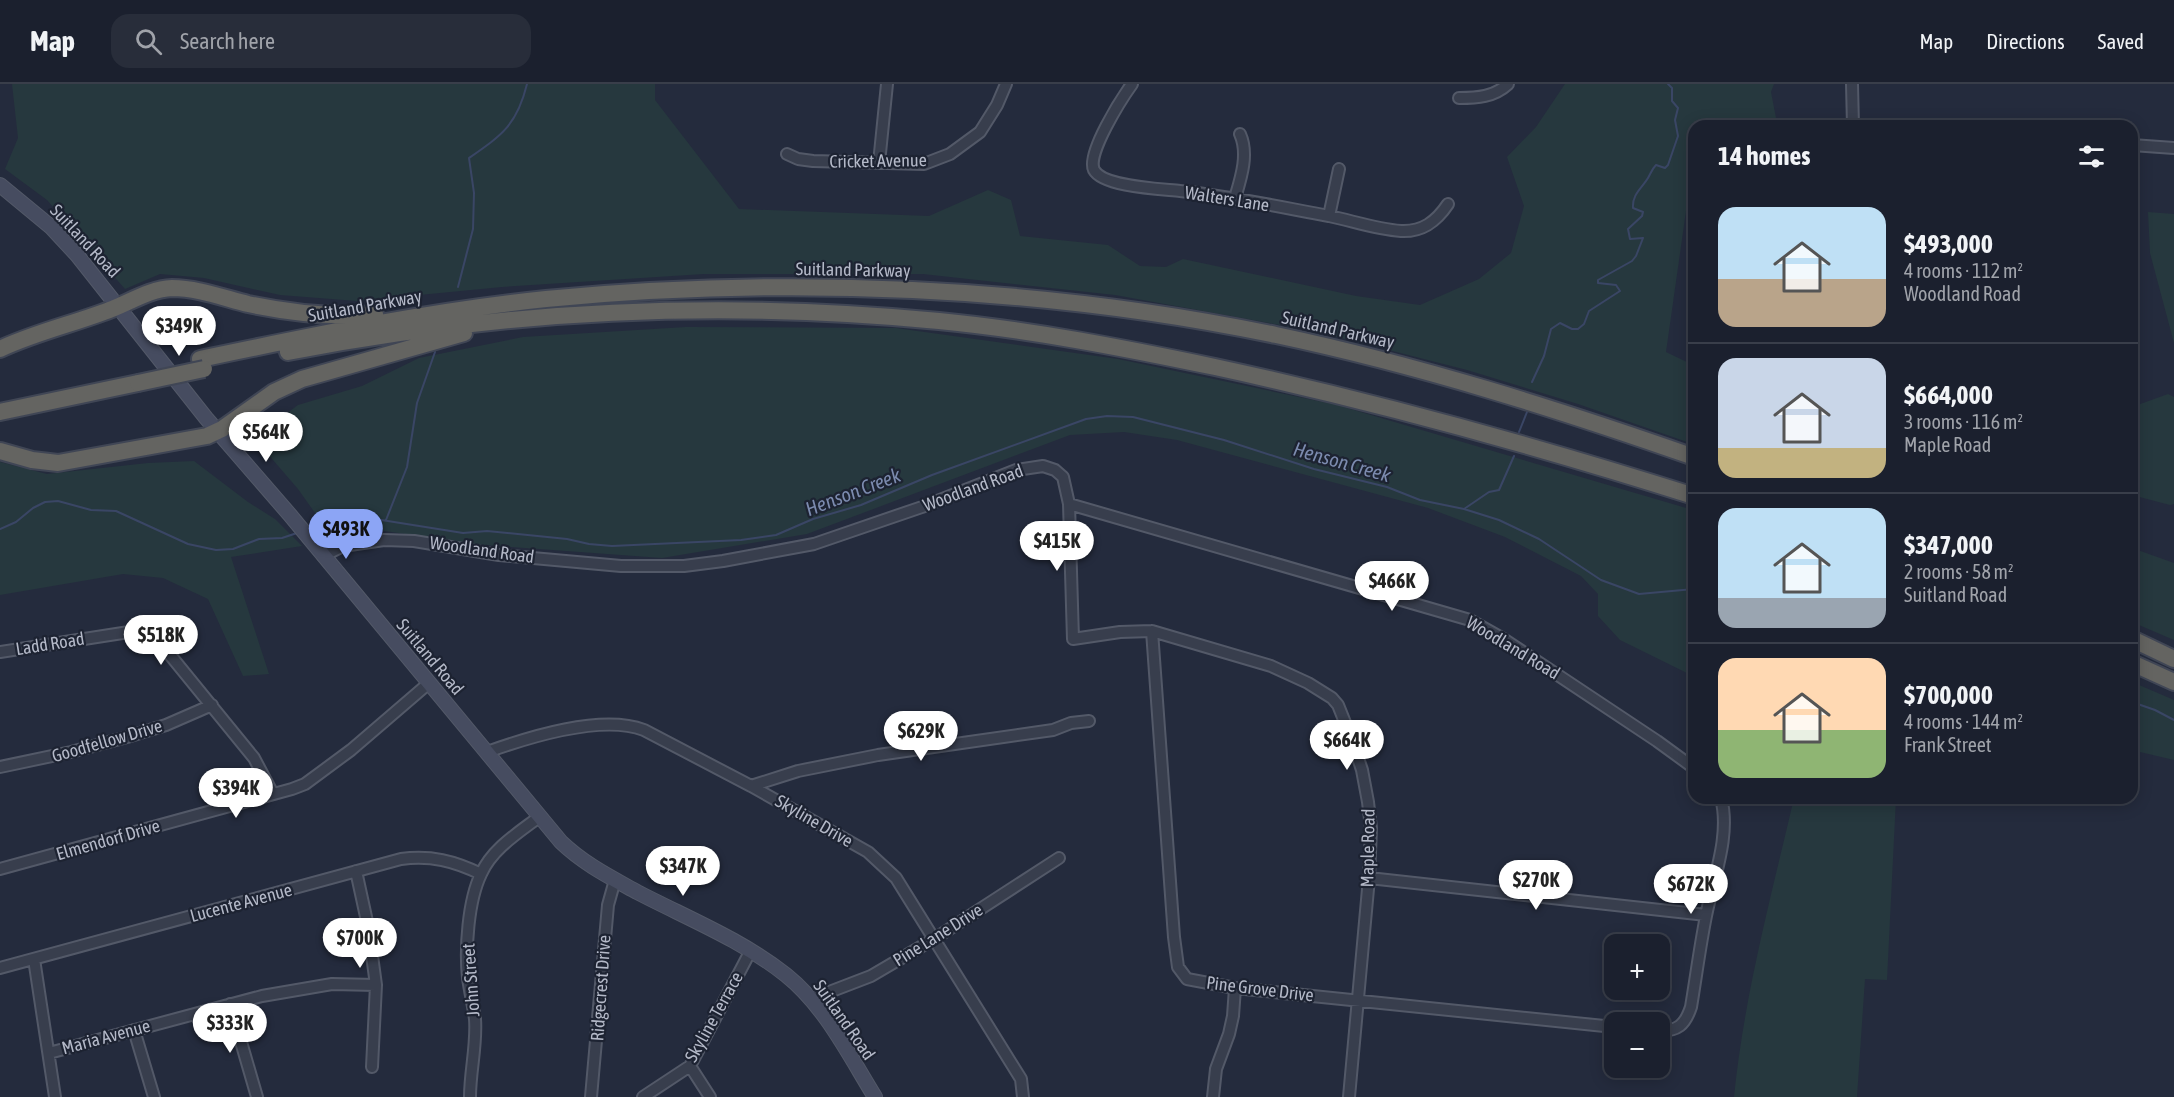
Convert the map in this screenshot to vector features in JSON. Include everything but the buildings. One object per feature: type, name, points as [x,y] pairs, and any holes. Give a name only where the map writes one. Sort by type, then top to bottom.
[{"type":"highway","points":[[0,348],[46,329],[119,306],[149,293],[172,288],[274,309],[321,315],[374,315],[436,306],[484,306]]},
{"type":"highway","name":"Suitland Parkway","points":[[0,412],[371,324],[484,306],[638,292],[790,288],[973,294],[1104,307],[1255,331],[1384,361],[1555,411],[1688,455]]},
{"type":"highway","name":"Suitland Parkway","points":[[202,364],[480,322],[563,315],[699,310],[839,313],[941,321],[1060,338],[1180,359],[1333,394],[1519,443],[1688,494]]},
{"type":"highway","points":[[0,451],[32,460],[58,463],[202,437],[218,432],[274,392],[312,375],[463,333],[515,326],[563,315]]},
{"type":"highway","name":"Suitland Parkway","points":[[0,401],[136,378]]},
{"type":"highway","points":[[2138,642],[2174,658]]},
{"type":"highway","points":[[2138,666],[2174,682]]},
{"type":"main road","name":"Suitland Road","points":[[0,186],[57,233],[119,306],[218,432],[290,515],[539,817],[571,852],[600,872],[750,952],[785,975],[811,999],[875,1097]]},
{"type":"street","points":[[879,163],[887,84]]},
{"type":"street","name":"Cricket Avenue","points":[[787,154],[798,159],[813,161],[924,164],[950,154],[980,132],[997,105],[1006,84]]},
{"type":"street","name":"Walters Lane","points":[[1132,84],[1118,104],[1092,163],[1098,175],[1118,183],[1235,198],[1329,216],[1385,230],[1412,231],[1430,224],[1448,204]]},
{"type":"street","points":[[1459,98],[1488,95],[1501,90],[1508,84]]},
{"type":"street","points":[[1852,84],[1853,120]]},
{"type":"street","points":[[1235,198],[1242,174],[1244,151],[1244,142],[1240,134]]},
{"type":"street","points":[[2138,145],[2174,148]]},
{"type":"street","points":[[1329,216],[1339,169]]},
{"type":"street","name":"Woodland Road","points":[[323,556],[343,546],[384,540],[414,541],[500,555],[621,566],[684,566],[756,556],[825,541],[1016,470],[1035,466],[1055,470],[1063,477],[1069,504],[1470,620],[1502,638],[1658,741],[1688,764]]},
{"type":"street","name":"Maple Road","points":[[1069,504],[1073,639],[1120,632],[1152,631],[1271,666],[1308,683],[1332,698],[1344,719],[1366,791],[1371,828],[1369,878],[1349,1097]]},
{"type":"street","name":"Pine Grove Drive","points":[[1152,631],[1174,937],[1178,967],[1186,979],[1235,988],[1604,1026]]},
{"type":"street","name":"Ladd Road","points":[[0,652],[129,632],[154,639],[166,650],[254,758],[273,794]]},
{"type":"street","name":"Elmendorf Drive","points":[[0,869],[305,784],[351,750],[429,683]]},
{"type":"street","name":"Goodfellow Drive","points":[[0,767],[128,737],[166,725],[212,705]]},
{"type":"street","points":[[751,786],[798,771],[878,755],[1053,730],[1071,723],[1089,721]]},
{"type":"street","name":"Skyline Drive","points":[[487,752],[517,741],[555,732],[605,724],[630,725],[644,730],[751,786],[868,852],[896,878],[1017,1071],[1021,1079],[1023,1097]]},
{"type":"street","points":[[1670,1030],[1677,1030],[1687,1020],[1691,1007],[1706,915],[1722,842],[1724,818],[1722,804]]},
{"type":"street","name":"John Street","points":[[470,1097],[475,1020],[466,949],[471,907],[481,874],[509,840],[539,817]]},
{"type":"street","name":"Lucente Avenue","points":[[0,968],[401,859],[420,857],[451,861],[481,874]]},
{"type":"street","name":"Pine Lane Drive","points":[[811,999],[871,976],[934,939],[1059,858]]},
{"type":"street","points":[[356,872],[368,926],[376,985],[372,1067]]},
{"type":"street","points":[[1369,878],[1706,915]]},
{"type":"street","name":"Ridgecrest Drive","points":[[591,1097],[607,913],[615,880]]},
{"type":"street","name":"Skyline Terrace","points":[[643,1097],[690,1066],[750,952]]},
{"type":"street","points":[[34,959],[55,1097]]},
{"type":"street","name":"Maria Avenue","points":[[49,1053],[230,1004],[303,988],[332,984],[376,985]]},
{"type":"street","points":[[1213,1097],[1216,1070],[1233,1016],[1235,988]]},
{"type":"street","points":[[230,1004],[257,1097]]},
{"type":"street","points":[[134,1030],[154,1097]]},
{"type":"street","points":[[690,1066],[710,1097]]},
{"type":"shaded area","points":[[12,84],[655,84],[655,100],[739,209],[929,216],[988,190],[1011,200],[1020,236],[1108,245],[1140,266],[1166,267],[1183,259],[1356,296],[1420,305],[1479,279],[1511,253],[1524,206],[1507,157],[1536,127],[1565,84],[1774,84],[1771,92],[1776,118],[1787,120],[1688,120],[1688,203],[1666,352],[1688,363],[1688,442],[1578,404],[1467,370],[1318,332],[1115,295],[923,274],[704,274],[502,287],[357,301],[280,295],[204,278],[160,274],[125,289],[47,200],[5,169],[18,138]]},
{"type":"shaded area","points":[[2148,212],[2174,214],[2174,343],[2150,253]]},
{"type":"shaded area","points":[[686,327],[896,328],[1118,359],[1337,405],[1688,509],[1688,674],[1620,640],[1598,616],[1598,594],[1581,576],[1505,537],[1428,508],[1177,440],[1124,432],[1070,435],[807,534],[662,558],[472,544],[358,527],[332,537],[298,489],[254,438],[298,405],[362,386],[419,358],[523,337]]},
{"type":"shaded area","points":[[2168,394],[2174,397],[2174,504],[2138,497],[2138,405]]},
{"type":"shaded area","points":[[194,461],[248,502],[275,519],[302,546],[231,557],[269,674],[243,676],[208,599],[163,578],[123,574],[0,595],[0,462],[47,474],[148,463]]},
{"type":"shaded area","points":[[2138,550],[2174,563],[2174,640],[2138,625]]},
{"type":"shaded area","points":[[2138,685],[2174,700],[2174,760],[2138,753]]},
{"type":"shaded area","points":[[1793,804],[1896,804],[1887,980],[1865,979],[1857,1097],[1734,1097],[1744,1022]]},
{"type":"waterway","points":[[458,287],[473,229],[474,193],[469,158],[507,128],[518,110],[527,84]]},
{"type":"waterway","points":[[1532,382],[1544,356],[1551,329],[1560,323],[1572,329],[1578,329],[1584,324],[1589,311],[1620,291],[1616,285],[1598,283],[1598,280],[1632,261],[1636,256],[1643,238],[1630,239],[1628,229],[1642,216],[1643,212],[1633,208],[1634,199],[1656,165],[1665,168],[1668,165],[1678,136],[1675,120],[1678,108],[1672,101],[1672,88],[1668,84]]},
{"type":"waterway","points":[[386,520],[407,467],[417,403],[435,352]]},
{"type":"waterway","points":[[1519,432],[1527,412]]},
{"type":"waterway","name":"Henson Creek","points":[[308,529],[342,519],[369,518],[463,533],[487,531],[612,546],[741,540],[776,535],[813,519],[861,505],[932,475],[1086,419],[1107,416],[1133,417],[1224,440],[1314,469],[1387,487],[1420,500],[1464,509],[1499,520],[1539,539],[1601,580],[1639,594],[1688,590]]},
{"type":"waterway","points":[[1464,509],[1489,492],[1499,490],[1514,456]]},
{"type":"waterway","name":"Henson Creek","points":[[0,529],[16,522],[33,508],[45,502],[58,501],[91,510],[116,511],[188,544],[216,550],[233,549],[259,539],[282,538],[297,533]]},
{"type":"waterway","name":"Henson Creek","points":[[2138,704],[2174,720]]}]
